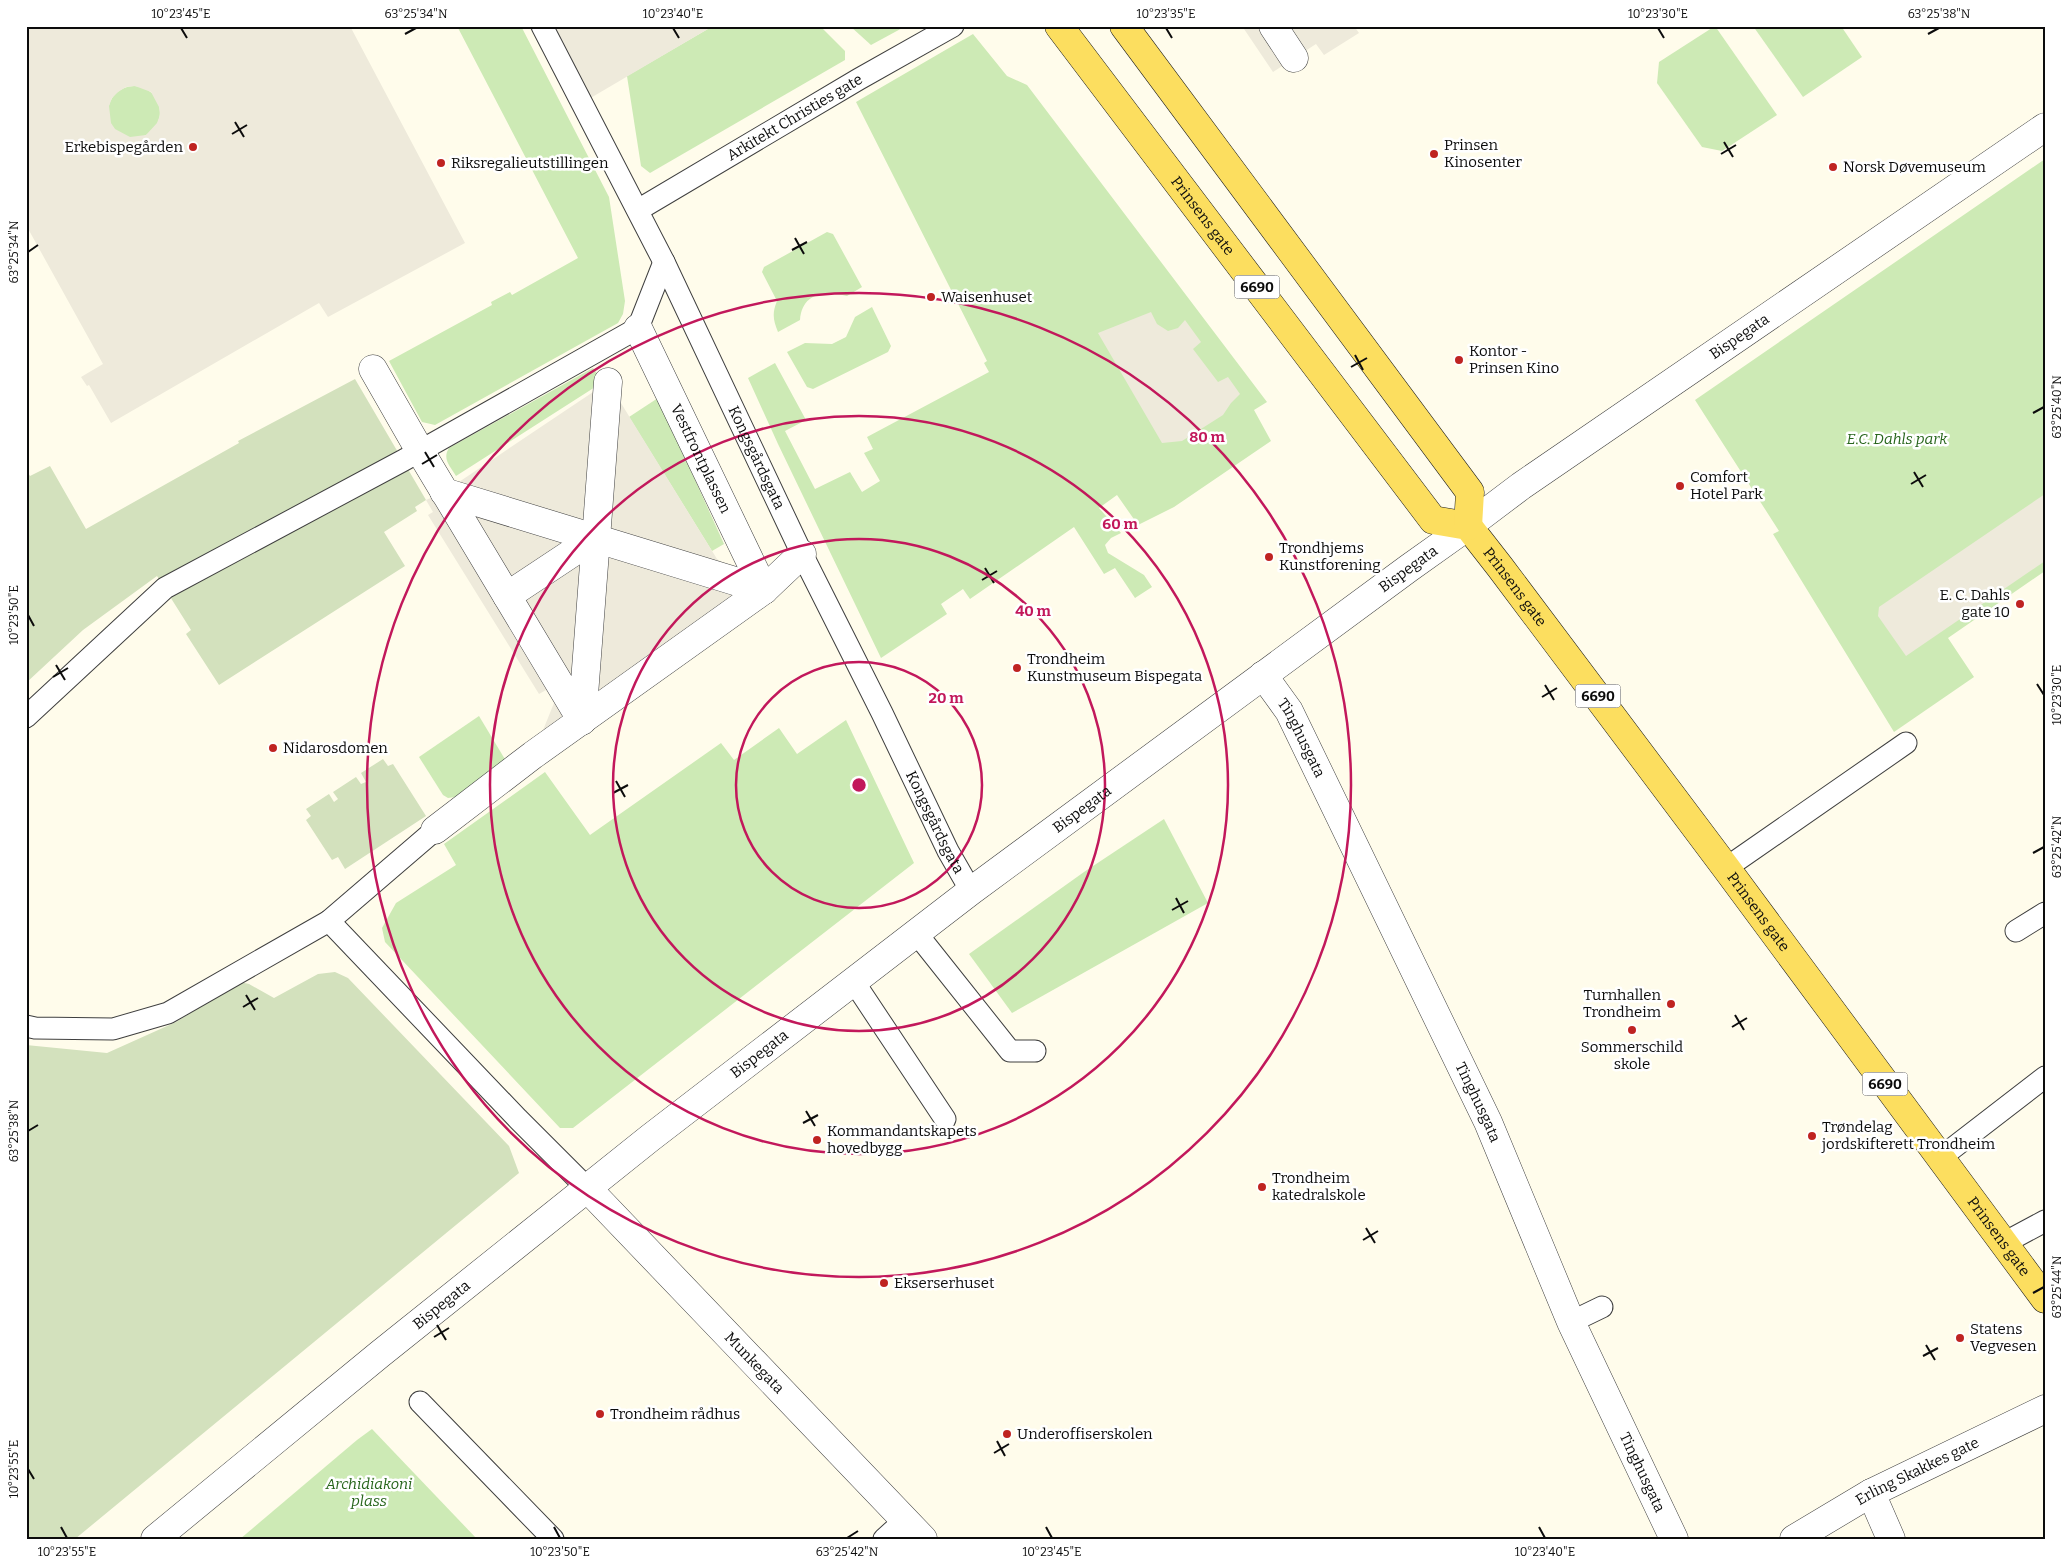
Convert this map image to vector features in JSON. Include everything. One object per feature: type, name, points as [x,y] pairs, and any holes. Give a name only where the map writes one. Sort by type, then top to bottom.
[{"type":"main road","name":"Prinsens gate","points":[[1059,26],[1433,520],[1468,526],[1726,868],[2045,1300]]},
{"type":"main road","points":[[1124,26],[1470,492],[1468,526]]},
{"type":"street","points":[[1273,26],[1294,58]]},
{"type":"street","name":"Bispegata","points":[[155,1539],[380,1354],[587,1188],[917,934],[970,891],[1521,486],[2045,127]]},
{"type":"street","name":"Vestfrontplassen","points":[[638,328],[764,590]]},
{"type":"street","points":[[372,369],[582,721]]},
{"type":"street","points":[[582,721],[608,382]]},
{"type":"street","points":[[444,492],[764,590]]},
{"type":"street","points":[[506,596],[596,537]]},
{"type":"street","points":[[435,830],[764,590],[802,554]]},
{"type":"street","name":"Tinghusgata","points":[[1263,675],[1289,712],[1488,1122],[1571,1322],[1674,1539]]},
{"type":"street","name":"Munkegata","points":[[587,1188],[914,1529]]},
{"type":"street","name":"Erling Skakkes gate","points":[[1794,1539],[1871,1494],[2045,1409]]},
{"type":"street","points":[[1871,1494],[1891,1539]]},
{"type":"lane","name":"Kongsgårdsgata","points":[[542,26],[664,262],[802,554],[882,713],[948,851],[970,891]]},
{"type":"lane","name":"Arkitekt Christies gate","points":[[638,210],[952,26]]},
{"type":"lane","points":[[26,717],[165,588],[420,451],[638,328],[664,262]]},
{"type":"lane","points":[[1726,868],[1906,743]]},
{"type":"lane","points":[[26,1026],[36,1028],[113,1029],[168,1013],[329,921],[435,830]]},
{"type":"lane","points":[[2016,931],[2045,914]]},
{"type":"lane","points":[[329,921],[518,1119],[587,1188]]},
{"type":"lane","points":[[917,934],[1010,1051],[1034,1051]]},
{"type":"lane","points":[[854,982],[945,1119]]},
{"type":"lane","points":[[1940,1158],[2045,1076]]},
{"type":"lane","points":[[2004,1243],[2045,1221]]},
{"type":"lane","points":[[1571,1322],[1602,1307]]},
{"type":"lane","points":[[420,1402],[553,1539]]},
{"type":"lane","points":[[884,1539],[914,1529]]},
{"type":"green space","points":[[457,26],[521,26],[609,197],[625,301],[623,314],[618,323],[435,425],[422,422],[389,361],[492,305],[491,302],[510,292],[512,295],[578,258]]},
{"type":"green space","points":[[713,26],[820,26],[845,51],[845,60],[650,173],[641,166],[627,76]]},
{"type":"green space","points":[[850,26],[906,26],[871,45]]},
{"type":"green space","points":[[1715,26],[1777,115],[1722,151],[1702,147],[1657,83],[1659,62]]},
{"type":"green space","points":[[1753,26],[1841,26],[1862,57],[1803,97]]},
{"type":"green space","points":[[973,34],[1007,76],[1027,85],[1267,402],[1254,410],[1271,441],[1174,507],[1138,525],[1117,495],[1099,508],[1121,533],[1111,538],[1105,545],[1108,553],[1144,575],[1152,587],[1135,598],[1115,568],[1104,574],[1074,527],[970,599],[963,589],[941,604],[947,614],[881,658],[748,378],[775,363],[806,420],[785,431],[815,489],[850,472],[862,492],[880,481],[864,453],[873,449],[867,437],[989,372],[984,363],[987,361],[856,102]]},
{"type":"green space","points":[[134,86],[144,88],[152,94],[158,102],[160,112],[158,122],[152,130],[144,136],[134,138],[124,136],[116,130],[110,122],[108,112],[110,102],[116,94],[124,88]]},
{"type":"green space","name":"E.C. Dahls park","points":[[2045,159],[2045,571],[1948,638],[1974,677],[1894,732],[1773,534],[1779,531],[1695,400]]},
{"type":"green space","points":[[827,232],[833,234],[862,287],[847,296],[830,293],[810,299],[805,304],[800,320],[778,332],[774,316],[777,301],[762,272],[764,267]]},
{"type":"green space","points":[[872,307],[891,346],[888,352],[813,389],[807,387],[787,352],[805,343],[832,344],[846,337],[855,317]]},
{"type":"green space","points":[[593,368],[603,382],[456,476],[449,466],[446,456],[449,448]]},
{"type":"green space","points":[[355,379],[426,500],[415,507],[417,511],[384,532],[405,566],[219,685],[186,634],[191,630],[157,576],[83,630],[26,683],[26,470],[30,476],[50,466],[86,529],[239,443],[238,441]]},
{"type":"green space","points":[[658,398],[724,544],[712,551],[629,417]]},
{"type":"green space","points":[[479,716],[506,761],[455,797],[448,798],[443,795],[419,757]]},
{"type":"green space","points":[[846,720],[914,863],[573,1128],[560,1128],[385,942],[382,928],[396,903],[456,865],[444,844],[545,772],[590,835],[721,743],[734,760],[779,728],[797,754]]},
{"type":"green space","points":[[383,759],[388,766],[393,764],[426,816],[345,869],[338,857],[332,860],[306,820],[311,816],[306,809],[329,794],[334,802],[338,799],[333,792],[356,777],[361,784],[366,782],[361,773]]},
{"type":"green space","points":[[1164,819],[1208,903],[1012,1013],[969,954],[1084,872]]},
{"type":"green space","points":[[335,972],[348,978],[509,1146],[519,1173],[75,1539],[26,1539],[26,1045],[107,1053],[176,1022],[240,982],[249,984],[274,998],[318,974]]},
{"type":"green space","name":"Archidiakoni plass","points":[[372,1429],[477,1539],[240,1539],[357,1440]]},
{"type":"shaded area","name":"Erkebispegården","points":[[34,26],[350,26],[465,243],[328,317],[319,303],[111,423],[89,385],[87,386],[81,377],[103,364],[26,225],[26,32]],"holes":[[[135,86],[151,92],[159,107],[160,115],[157,123],[146,135],[130,137],[115,129],[111,123],[109,106],[112,98],[126,87]]]},
{"type":"shaded area","points":[[542,26],[713,26],[582,103]]},
{"type":"shaded area","points":[[1242,26],[1354,26],[1359,33],[1324,55],[1316,44],[1273,72]]},
{"type":"shaded area","points":[[1151,312],[1157,324],[1168,331],[1178,328],[1185,320],[1201,342],[1193,349],[1218,382],[1228,377],[1240,394],[1223,415],[1182,441],[1162,443],[1098,333]]},
{"type":"shaded area","points":[[608,382],[717,559],[764,590],[533,755],[554,703],[546,690],[539,694],[428,515],[433,512],[426,500],[444,492]]},
{"type":"shaded area","points":[[2045,494],[2045,561],[1906,656],[1878,616],[1879,607]]},
{"type":"place","name":"Erkebispegården","points":[[193,147]]},
{"type":"place","name":"Prinsen Kinosenter","points":[[1434,154]]},
{"type":"place","name":"Riksregalieutstillingen","points":[[441,163]]},
{"type":"place","name":"Norsk Døvemuseum","points":[[1833,167]]},
{"type":"place","name":"Waisenhuset","points":[[931,297]]},
{"type":"place","name":"Kontor - Prinsen Kino","points":[[1459,360]]},
{"type":"place","name":"Comfort Hotel Park","points":[[1680,486]]},
{"type":"place","name":"Trondhjems Kunstforening","points":[[1269,557]]},
{"type":"place","name":"E. C. Dahls gate 10","points":[[2020,604]]},
{"type":"place","name":"Trondheim Kunstmuseum Bispegata","points":[[1017,668]]},
{"type":"place","name":"Nidarosdomen","points":[[273,748]]},
{"type":"place","name":"Turnhallen Trondheim","points":[[1671,1004]]},
{"type":"place","name":"Sommerschild skole","points":[[1632,1030]]},
{"type":"place","name":"Trøndelag jordskifterett Trondheim","points":[[1812,1136]]},
{"type":"place","name":"Kommandantskapets hovedbygg","points":[[817,1140]]},
{"type":"place","name":"Trondheim katedralskole","points":[[1262,1187]]},
{"type":"place","name":"Ekserserhuset","points":[[884,1283]]},
{"type":"place","name":"Statens Vegvesen","points":[[1960,1338]]},
{"type":"place","name":"Trondheim rådhus","points":[[600,1414]]},
{"type":"place","name":"Underoffiserskolen","points":[[1007,1434]]}]
